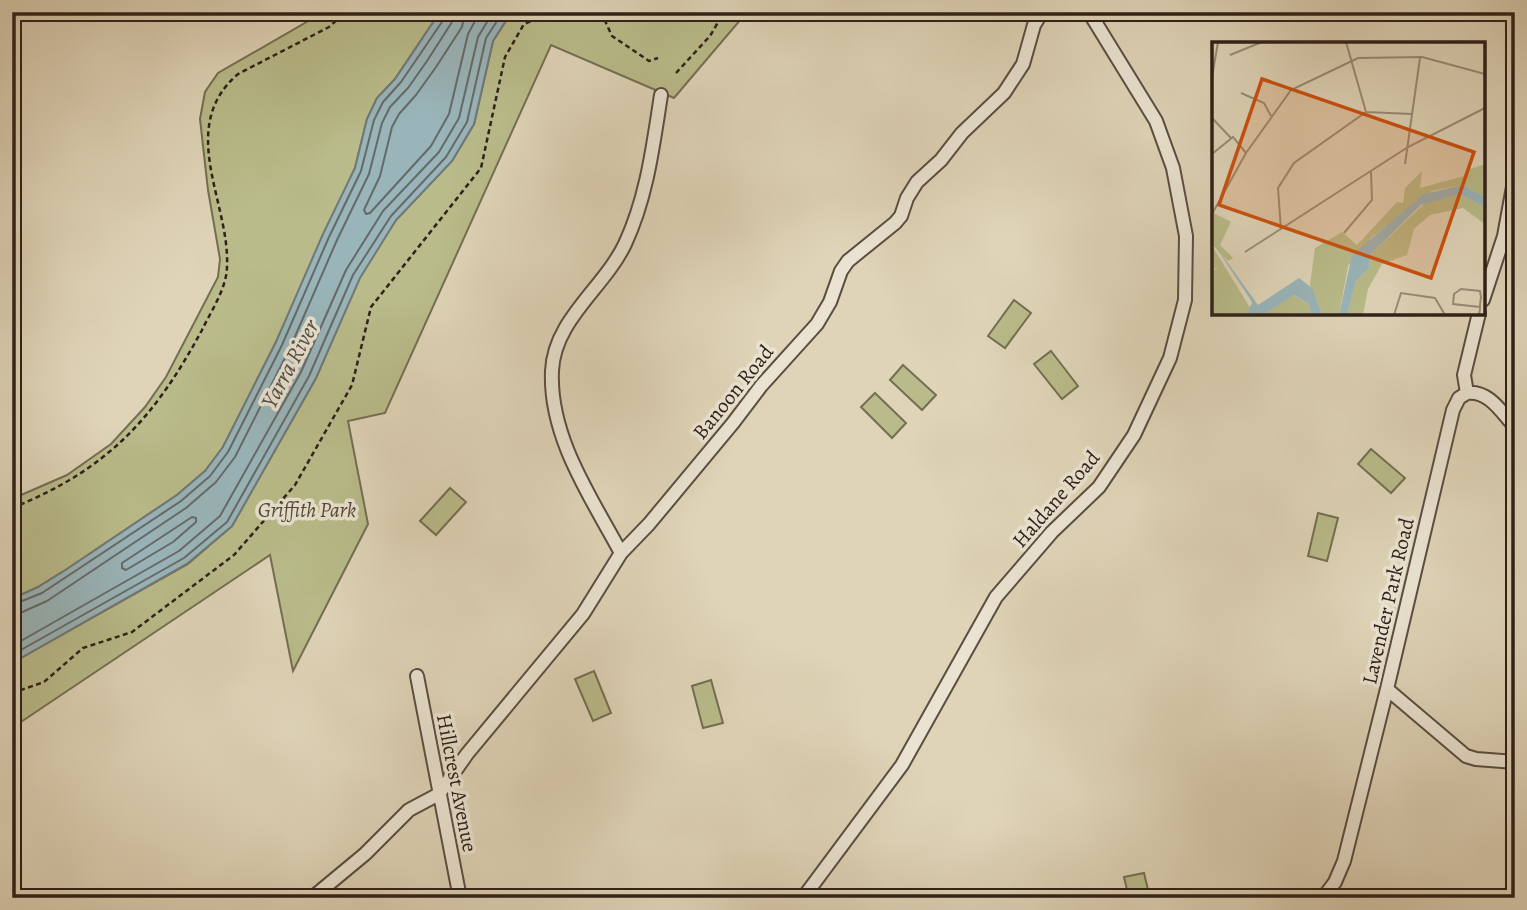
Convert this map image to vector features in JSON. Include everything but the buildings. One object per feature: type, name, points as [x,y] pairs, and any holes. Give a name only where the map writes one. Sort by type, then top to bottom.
[{"type":"street","name":"Banoon Road","points":[[439,794],[467,754],[583,614],[621,553],[657,514],[761,386],[817,324],[848,261],[895,223],[917,182],[941,160],[962,132],[998,100],[1023,64],[1034,25],[1042,12]]},
{"type":"street","name":"Haldane Road","points":[[803,898],[902,765],[996,597],[1052,533],[1099,487],[1134,435],[1170,358],[1185,300],[1186,236],[1173,168],[1156,121],[1089,12]]},
{"type":"street","points":[[621,553],[569,455],[560,431],[554,404],[552,368],[564,330],[610,270],[637,214],[646,183],[661,95]]},
{"type":"street","points":[[1485,294],[1507,223],[1515,176]]},
{"type":"street","name":"Lavender Park Road","points":[[1323,898],[1335,882],[1344,861],[1453,410],[1459,398],[1467,393],[1464,375],[1479,315]]},
{"type":"street","points":[[1467,393],[1476,392],[1485,396],[1515,427]]},
{"type":"street","name":"Hillcrest Avenue","points":[[417,676],[460,898]]},
{"type":"street","points":[[1387,689],[1466,756],[1515,762]]},
{"type":"street","points":[[312,898],[365,854],[409,810],[439,794]]},
{"type":"path","points":[[12,508],[56,489],[99,461],[126,438],[169,387],[210,314],[226,275],[226,246],[211,177],[208,143],[210,122],[219,98],[238,74],[329,27],[346,12]]},
{"type":"path","points":[[12,693],[44,682],[83,648],[132,632],[234,555],[295,485],[352,385],[371,307],[481,168],[505,57],[524,24],[553,12]]},
{"type":"path","points":[[601,12],[612,36],[649,61],[658,58]]},
{"type":"path","points":[[676,73],[710,36],[724,12]]},
{"type":"green space","points":[[324,12],[440,12],[395,79],[377,98],[367,119],[355,168],[276,342],[223,447],[205,471],[177,495],[67,569],[12,599],[12,499],[67,475],[111,444],[145,407],[166,377],[218,277],[220,259],[208,190],[200,119],[205,92],[218,73]]},
{"type":"green space","name":"Griffith Park","points":[[517,12],[747,12],[674,98],[551,45],[385,413],[348,421],[368,524],[293,671],[270,555],[12,728],[12,663],[188,564],[232,526],[316,378],[359,278],[396,220],[452,161],[474,124],[493,41],[509,16]]},
{"type":"green space","points":[[1014,300],[1031,313],[1005,348],[988,336]]},
{"type":"green space","points":[[1051,351],[1078,386],[1062,399],[1034,364]]},
{"type":"green space","points":[[903,365],[936,395],[922,410],[890,380]]},
{"type":"green space","points":[[875,393],[906,423],[892,438],[861,407]]},
{"type":"green space","points":[[1371,449],[1405,478],[1391,493],[1358,464]]},
{"type":"green space","points":[[450,488],[466,502],[436,535],[420,521]]},
{"type":"green space","points":[[1318,513],[1338,518],[1327,561],[1308,556]]},
{"type":"green space","points":[[594,671],[611,713],[593,721],[575,679]]},
{"type":"green space","points":[[711,680],[723,723],[703,728],[692,686]]},
{"type":"green space","points":[[1144,873],[1150,898],[1129,898],[1124,877]]},
{"type":"water","name":"Yarra River","points":[[440,12],[517,12],[509,16],[493,41],[474,124],[452,161],[396,220],[360,278],[316,378],[232,526],[188,563],[12,663],[12,599],[67,569],[177,495],[205,471],[223,447],[276,342],[355,168],[367,119],[377,98],[395,79]]}]
